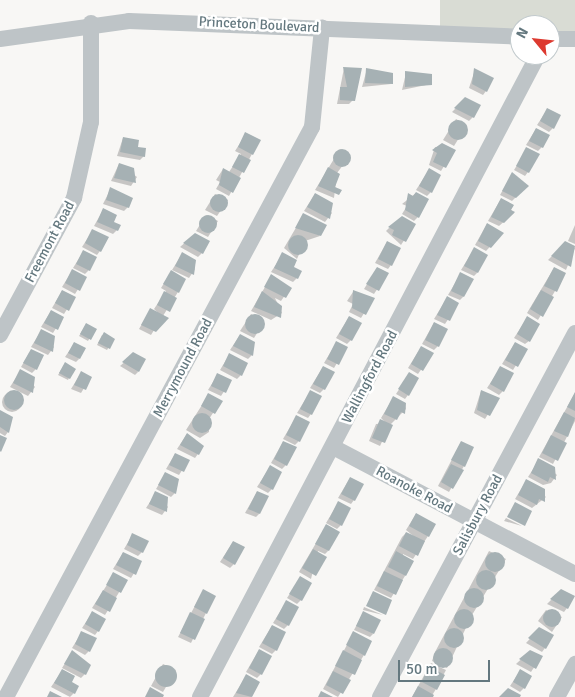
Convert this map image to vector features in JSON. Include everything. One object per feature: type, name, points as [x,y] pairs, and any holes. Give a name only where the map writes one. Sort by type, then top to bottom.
[{"type":"street","name":"Princeton Boulevard","points":[[0,39],[91,23],[322,28],[510,37]]},
{"type":"street","name":"Freemont Road","points":[[0,335],[74,198],[91,122],[91,23]]},
{"type":"street","name":"Merrymound Road","points":[[6,697],[312,127],[322,28]]},
{"type":"street","points":[[560,39],[575,39]]},
{"type":"street","name":"Wallingford Road","points":[[200,697],[533,65]]},
{"type":"street","name":"Salisbury Road","points":[[380,697],[575,333]]},
{"type":"street","name":"Roanoke Road","points":[[333,447],[575,574]]},
{"type":"street","points":[[557,697],[575,664]]},
{"type":"shaded area","points":[[440,0],[575,0],[575,39],[560,39],[560,15],[510,15],[510,37],[440,34]]},
{"type":"building","points":[[343,67],[362,68],[355,101],[340,100],[340,87],[347,87]]},
{"type":"building","points":[[366,68],[393,73],[393,84],[365,83]]},
{"type":"building","points":[[474,68],[494,78],[487,92],[472,84]]},
{"type":"building","points":[[405,71],[432,74],[432,85],[405,87]]},
{"type":"building","points":[[465,97],[481,105],[474,118],[454,108]]},
{"type":"building","points":[[547,108],[561,115],[554,129],[540,121]]},
{"type":"building","points":[[458,120],[465,123],[468,130],[465,137],[458,140],[451,137],[448,130],[451,123]]},
{"type":"building","points":[[536,128],[550,135],[543,148],[529,141]]},
{"type":"building","points":[[245,132],[261,140],[253,155],[238,147]]},
{"type":"building","points":[[123,137],[139,140],[138,147],[146,148],[145,157],[120,152]]},
{"type":"building","points":[[442,143],[456,150],[446,168],[433,162],[437,153],[432,150]]},
{"type":"building","points":[[526,147],[540,154],[529,173],[516,166]]},
{"type":"building","points":[[342,149],[348,152],[351,158],[348,164],[342,167],[336,164],[333,158],[336,152]]},
{"type":"building","points":[[239,154],[251,160],[244,173],[232,167]]},
{"type":"building","points":[[119,163],[134,168],[136,183],[114,178]]},
{"type":"building","points":[[328,167],[340,174],[335,187],[342,190],[339,195],[318,186]]},
{"type":"building","points":[[223,168],[241,178],[233,193],[219,185]]},
{"type":"building","points":[[429,168],[441,175],[432,193],[419,186]]},
{"type":"building","points":[[512,172],[529,186],[516,198],[502,191]]},
{"type":"building","points":[[110,187],[133,198],[129,208],[106,200]]},
{"type":"building","points":[[416,192],[429,199],[419,218],[405,210],[408,193],[413,196]]},
{"type":"building","points":[[315,193],[333,203],[330,219],[307,207]]},
{"type":"building","points":[[219,194],[225,197],[228,203],[225,209],[219,212],[213,209],[210,203],[213,197]]},
{"type":"building","points":[[501,198],[514,205],[511,210],[515,212],[504,223],[491,217]]},
{"type":"building","points":[[103,208],[117,215],[114,222],[121,225],[118,231],[97,222]]},
{"type":"building","points":[[303,213],[327,225],[321,236],[295,228]]},
{"type":"building","points":[[208,215],[214,218],[217,224],[214,230],[208,233],[202,230],[199,224],[202,218]]},
{"type":"building","points":[[402,216],[416,224],[406,242],[392,235],[394,230],[388,227]]},
{"type":"building","points":[[487,223],[504,233],[491,248],[478,241]]},
{"type":"building","points":[[92,229],[109,237],[101,252],[85,243]]},
{"type":"building","points":[[195,233],[210,241],[203,254],[183,243]]},
{"type":"building","points":[[298,235],[305,238],[308,245],[305,252],[298,255],[291,252],[288,245],[291,238]]},
{"type":"building","points":[[387,241],[401,248],[392,266],[378,259]]},
{"type":"building","points":[[565,241],[575,246],[571,267],[551,256]]},
{"type":"building","points":[[474,247],[488,255],[478,273],[464,266]]},
{"type":"building","points":[[83,250],[97,257],[90,271],[76,264]]},
{"type":"building","points":[[182,252],[196,260],[194,275],[175,266]]},
{"type":"building","points":[[282,252],[297,260],[294,267],[302,271],[298,279],[274,268]]},
{"type":"building","points":[[377,267],[389,273],[379,291],[366,284]]},
{"type":"building","points":[[554,267],[566,273],[557,292],[544,286]]},
{"type":"building","points":[[72,269],[87,277],[80,291],[65,283]]},
{"type":"building","points":[[171,270],[186,279],[179,293],[163,284]]},
{"type":"building","points":[[460,272],[474,279],[464,297],[451,291]]},
{"type":"building","points":[[271,274],[292,288],[286,298],[264,287]]},
{"type":"building","points":[[62,290],[76,297],[69,311],[55,303]]},
{"type":"building","points":[[353,290],[375,298],[366,315],[352,308]]},
{"type":"building","points":[[541,290],[554,297],[543,317],[530,309]]},
{"type":"building","points":[[164,291],[177,298],[170,312],[157,305]]},
{"type":"building","points":[[262,291],[282,306],[281,318],[254,307]]},
{"type":"building","points":[[447,296],[459,303],[450,321],[437,315]]},
{"type":"building","points":[[150,308],[169,318],[156,332],[141,325]]},
{"type":"building","points":[[51,310],[64,317],[58,330],[44,323]]},
{"type":"building","points":[[255,314],[262,317],[265,324],[262,331],[255,334],[248,331],[245,324],[248,317]]},
{"type":"building","points":[[349,316],[362,323],[352,341],[339,334]]},
{"type":"building","points":[[527,316],[540,324],[530,342],[517,334]]},
{"type":"building","points":[[434,322],[448,329],[439,347],[425,340]]},
{"type":"building","points":[[86,323],[97,329],[91,340],[80,334]]},
{"type":"building","points":[[41,329],[55,336],[53,352],[34,343]]},
{"type":"building","points":[[104,332],[115,339],[110,349],[98,343]]},
{"type":"building","points":[[240,334],[255,342],[253,356],[233,346]]},
{"type":"building","points":[[336,341],[348,347],[339,365],[327,359]]},
{"type":"building","points":[[74,342],[86,348],[80,359],[68,353]]},
{"type":"building","points":[[515,342],[528,349],[518,367],[505,360]]},
{"type":"building","points":[[421,346],[434,353],[423,371],[411,364]]},
{"type":"building","points":[[31,349],[44,355],[37,370],[23,363]]},
{"type":"building","points":[[133,352],[146,359],[139,372],[122,362]]},
{"type":"building","points":[[229,353],[248,363],[242,376],[223,366]]},
{"type":"building","points":[[65,362],[76,369],[70,379],[59,373]]},
{"type":"building","points":[[323,366],[335,372],[325,390],[313,384]]},
{"type":"building","points":[[500,366],[514,373],[504,392],[490,384]]},
{"type":"building","points":[[20,369],[35,377],[33,393],[13,383]]},
{"type":"building","points":[[81,371],[92,377],[86,390],[74,385]]},
{"type":"building","points":[[409,372],[419,378],[409,396],[398,389]]},
{"type":"building","points":[[217,373],[232,380],[226,393],[211,386]]},
{"type":"building","points":[[14,390],[21,393],[24,400],[21,407],[14,410],[7,407],[4,400],[7,393]]},
{"type":"building","points":[[310,390],[322,396],[312,415],[300,409]]},
{"type":"building","points":[[481,390],[500,398],[490,416],[477,410]]},
{"type":"building","points":[[575,392],[575,411],[567,407]]},
{"type":"building","points":[[208,393],[223,401],[215,414],[201,406]]},
{"type":"building","points":[[393,396],[406,403],[405,414],[401,412],[397,420],[384,414]]},
{"type":"building","points":[[0,410],[13,417],[9,433],[0,427]]},
{"type":"building","points":[[564,412],[575,418],[568,437],[554,431]]},
{"type":"building","points":[[198,413],[206,413],[212,419],[212,427],[206,433],[198,433],[192,427],[192,419]]},
{"type":"building","points":[[296,415],[310,422],[300,442],[286,435]]},
{"type":"building","points":[[380,419],[393,425],[385,443],[372,438]]},
{"type":"building","points":[[187,433],[204,446],[199,455],[180,445]]},
{"type":"building","points":[[0,435],[7,438],[1,452],[0,451]]},
{"type":"building","points":[[551,435],[567,443],[558,461],[542,453]]},
{"type":"building","points":[[283,441],[297,447],[287,466],[274,459]]},
{"type":"building","points":[[461,441],[474,447],[465,467],[451,460]]},
{"type":"building","points":[[175,453],[190,460],[184,472],[169,465]]},
{"type":"building","points":[[538,458],[555,467],[556,480],[550,477],[548,482],[531,473]]},
{"type":"building","points":[[451,464],[464,470],[453,489],[441,482]]},
{"type":"building","points":[[270,465],[282,472],[273,490],[260,483]]},
{"type":"building","points":[[165,472],[179,479],[176,494],[158,485]]},
{"type":"building","points":[[350,477],[364,484],[355,501],[341,494]]},
{"type":"building","points":[[526,479],[545,489],[545,502],[539,499],[537,505],[518,495]]},
{"type":"building","points":[[155,491],[168,497],[167,512],[149,504]]},
{"type":"building","points":[[257,491],[269,496],[260,514],[248,509]]},
{"type":"building","points":[[338,501],[351,508],[342,526],[329,519]]},
{"type":"building","points":[[515,502],[532,511],[525,526],[507,517]]},
{"type":"building","points":[[416,513],[436,524],[429,537],[409,526]]},
{"type":"building","points":[[326,524],[340,532],[329,551],[315,544]]},
{"type":"building","points":[[406,532],[425,541],[418,556],[399,546]]},
{"type":"building","points":[[132,533],[149,541],[143,553],[127,545]]},
{"type":"building","points":[[233,541],[245,547],[235,565],[223,558]]},
{"type":"building","points":[[313,549],[327,557],[316,576],[302,568]]},
{"type":"building","points":[[396,551],[414,561],[406,576],[388,567]]},
{"type":"building","points":[[123,552],[142,561],[136,575],[116,565]]},
{"type":"building","points":[[495,552],[502,555],[505,562],[502,569],[495,572],[488,569],[485,562],[488,555]]},
{"type":"building","points":[[486,570],[493,573],[496,580],[493,587],[486,590],[479,587],[476,580],[479,573]]},
{"type":"building","points":[[384,571],[403,580],[396,595],[377,586]]},
{"type":"building","points":[[113,572],[128,580],[121,593],[106,585]]},
{"type":"building","points":[[300,576],[312,583],[302,601],[289,594]]},
{"type":"building","points":[[474,588],[481,591],[484,598],[481,605],[474,608],[467,605],[464,598],[467,591]]},
{"type":"building","points":[[203,589],[216,596],[207,614],[194,607]]},
{"type":"building","points":[[561,589],[575,596],[568,609],[550,599]]},
{"type":"building","points":[[103,590],[117,598],[110,612],[95,604]]},
{"type":"building","points":[[373,591],[392,600],[386,615],[366,606]]},
{"type":"building","points":[[286,600],[299,607],[289,626],[276,619]]},
{"type":"building","points":[[464,609],[471,612],[474,619],[471,626],[464,629],[457,626],[454,619],[457,612]]},
{"type":"building","points":[[552,609],[558,612],[561,618],[558,624],[552,627],[546,624],[543,618],[546,612]]},
{"type":"building","points":[[92,611],[106,619],[99,632],[85,624]]},
{"type":"building","points":[[363,611],[381,620],[374,634],[356,626]]},
{"type":"building","points":[[190,612],[205,619],[195,640],[180,633]]},
{"type":"building","points":[[272,625],[286,632],[277,651],[262,643]]},
{"type":"building","points":[[539,627],[554,635],[546,649],[528,638]]},
{"type":"building","points":[[454,628],[461,631],[464,638],[461,645],[454,648],[447,645],[444,638],[447,631]]},
{"type":"building","points":[[81,631],[97,638],[90,652],[75,644]]},
{"type":"building","points":[[353,631],[372,641],[365,656],[346,645]]},
{"type":"building","points":[[443,648],[450,651],[453,658],[450,665],[443,668],[436,665],[433,658],[436,651]]},
{"type":"building","points":[[259,649],[272,656],[262,675],[249,668]]},
{"type":"building","points":[[72,650],[91,665],[86,675],[64,664]]},
{"type":"building","points":[[343,650],[362,660],[355,675],[335,666]]},
{"type":"building","points":[[530,650],[543,656],[536,669],[519,659]]},
{"type":"building","points":[[166,665],[174,668],[177,676],[174,684],[166,687],[158,684],[155,676],[158,668]]},
{"type":"building","points":[[428,666],[445,675],[437,690],[422,682]]},
{"type":"building","points":[[62,669],[75,676],[72,682],[79,686],[75,694],[54,683]]},
{"type":"building","points":[[520,669],[532,676],[525,689],[513,682]]},
{"type":"building","points":[[333,671],[351,680],[343,694],[326,685]]},
{"type":"building","points":[[246,674],[260,682],[252,697],[236,693]]},
{"type":"building","points":[[418,686],[434,695],[433,697],[412,697]]},
{"type":"building","points":[[150,687],[164,695],[163,697],[145,697]]},
{"type":"building","points":[[508,688],[521,695],[520,697],[499,697]]},
{"type":"building","points":[[50,691],[62,697],[47,697]]},
{"type":"building","points":[[321,691],[333,697],[318,697]]}]
